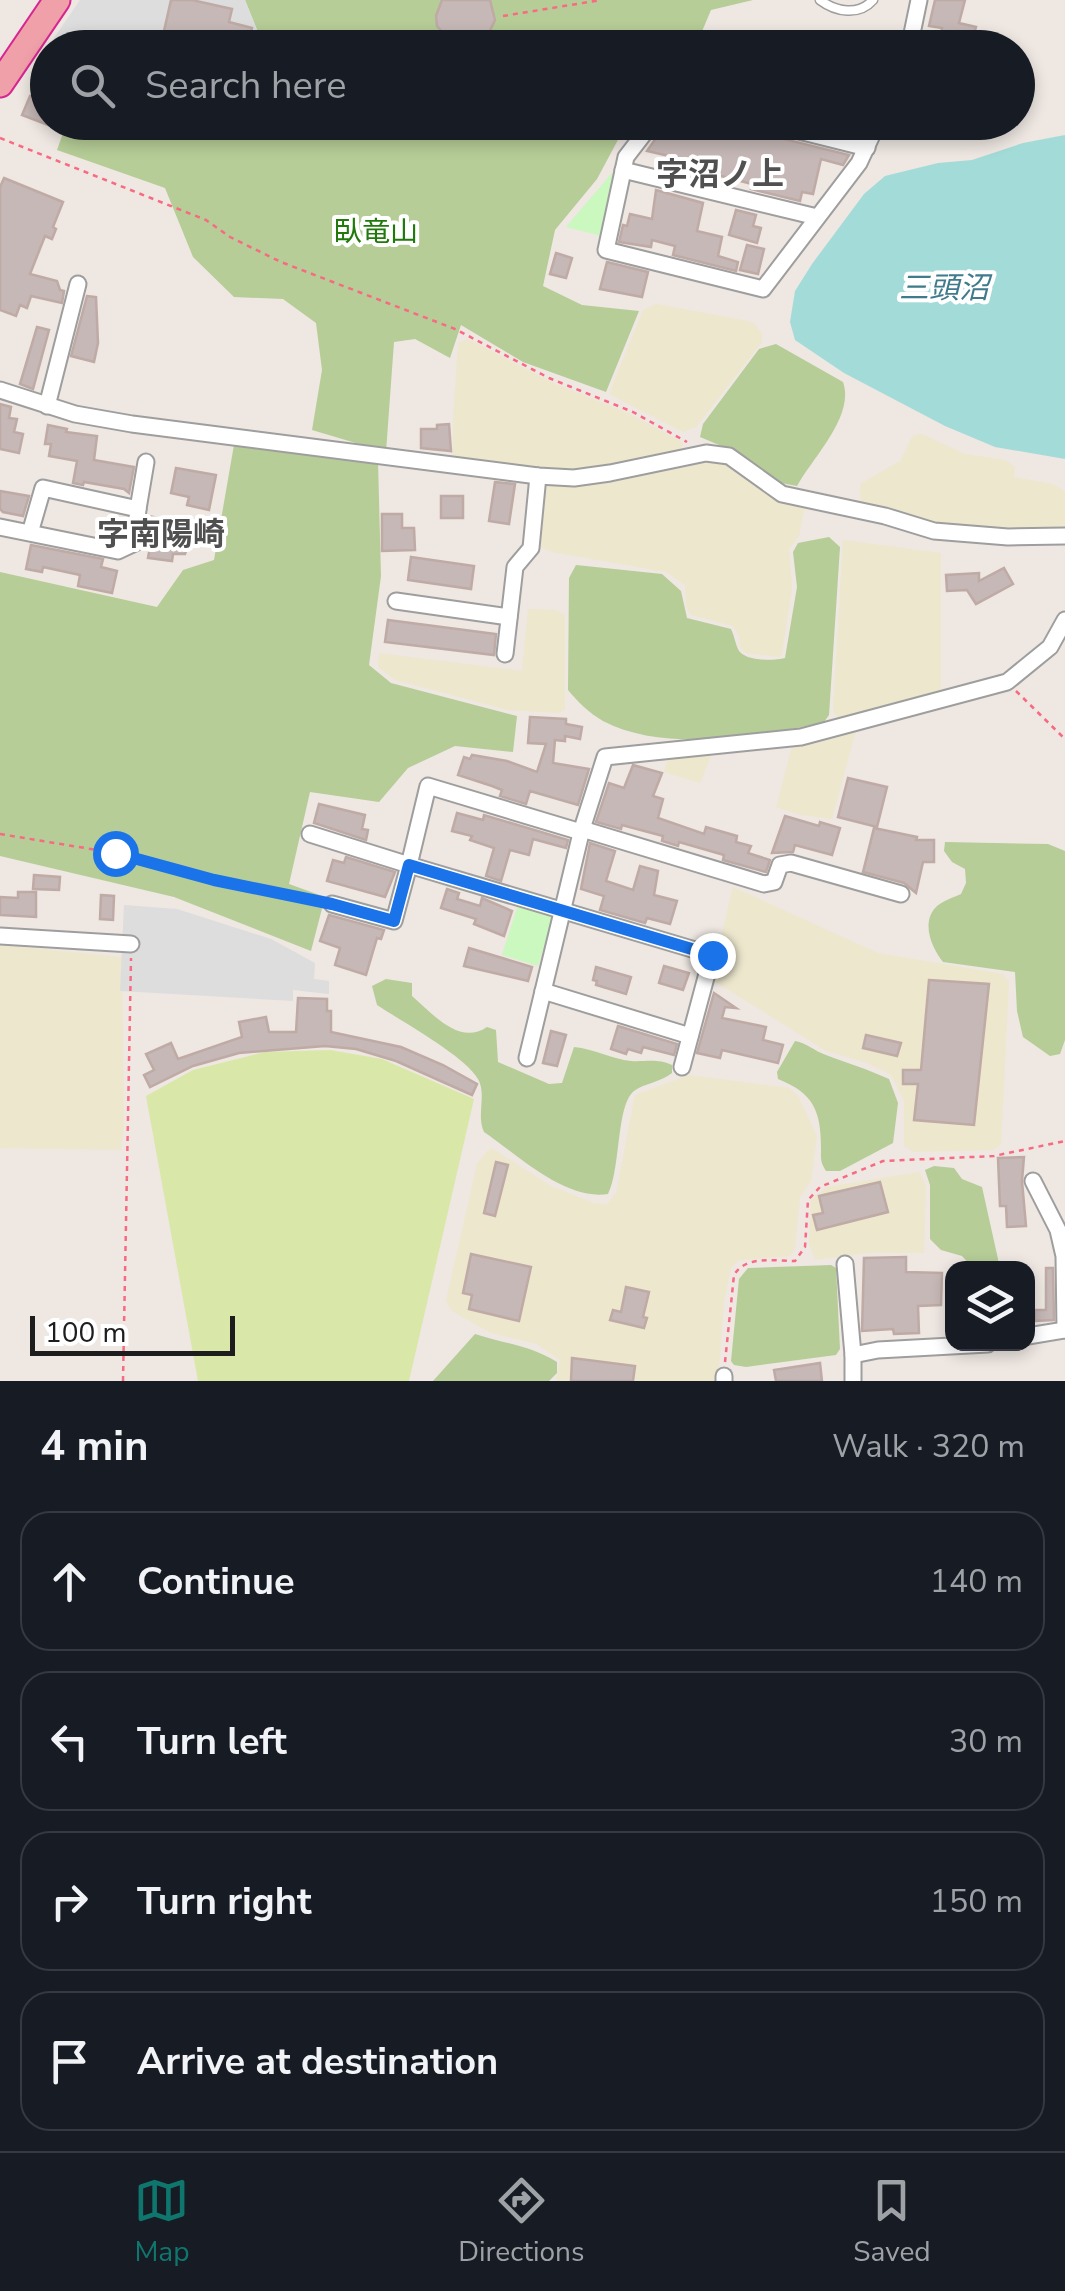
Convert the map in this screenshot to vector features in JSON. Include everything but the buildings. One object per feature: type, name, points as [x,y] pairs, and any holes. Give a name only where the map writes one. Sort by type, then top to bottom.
[{"type":"highway","points":[[37,30],[58,0]]},
{"type":"highway","points":[[0,84],[30,41]]},
{"type":"street","points":[[913,30],[920,0]]},
{"type":"street","points":[[640,140],[626,157],[606,250],[762,289],[870,140]]},
{"type":"street","points":[[835,140],[867,148]]},
{"type":"street","points":[[623,170],[817,218]]},
{"type":"street","points":[[47,406],[78,284]]},
{"type":"street","points":[[0,390],[74,414],[222,438],[538,476],[574,478],[610,473],[706,452],[730,456],[782,494],[934,530],[1008,537],[1065,536]]},
{"type":"street","points":[[0,526],[118,551],[135,543],[146,462]]},
{"type":"street","points":[[504,654],[515,567],[531,548],[538,476]]},
{"type":"street","points":[[30,533],[43,488],[138,509]]},
{"type":"street","points":[[396,600],[508,617]]},
{"type":"street","points":[[527,1058],[582,830],[605,756],[800,737],[1007,682],[1050,647],[1065,620]]},
{"type":"street","points":[[332,904],[394,921],[428,786],[764,884],[774,882],[780,865],[791,863],[901,894]]},
{"type":"street","points":[[310,834],[712,955],[682,1067]]},
{"type":"street","points":[[0,936],[131,944]]},
{"type":"street","points":[[543,991],[690,1036]]},
{"type":"street","points":[[1033,1181],[1058,1230],[1064,1256],[1065,1330],[1035,1335]]},
{"type":"street","points":[[845,1264],[853,1381]]},
{"type":"street","points":[[853,1355],[945,1346]]},
{"type":"lane","points":[[820,0],[849,11],[866,7],[873,0]]},
{"type":"path","points":[[503,16],[600,0]]},
{"type":"path","points":[[0,138],[206,220],[230,237],[352,292],[455,329],[548,378],[633,412],[706,452]]},
{"type":"path","points":[[1007,682],[1065,739]]},
{"type":"path","points":[[0,834],[115,853],[214,880],[332,904]]},
{"type":"path","points":[[123,1381],[131,944]]},
{"type":"path","points":[[724,1378],[734,1276],[739,1266],[753,1261],[795,1261],[805,1247],[808,1200],[820,1187],[883,1160],[994,1156],[1065,1140]]},
{"type":"shaded area","points":[[80,0],[171,0],[164,30],[59,30]]},
{"type":"shaded area","points":[[192,0],[245,0],[257,30],[229,22],[232,9]]},
{"type":"shaded area","points":[[656,304],[754,323],[762,334],[762,342],[696,427],[683,432],[609,394],[643,310]]},
{"type":"shaded area","points":[[468,339],[684,443],[678,452],[588,471],[560,471],[453,455],[458,343]]},
{"type":"shaded area","points":[[922,434],[965,454],[1005,460],[1015,467],[1014,477],[1052,484],[1065,491],[1065,531],[935,523],[861,506],[860,484],[900,461],[913,435]]},
{"type":"shaded area","points":[[709,459],[732,464],[805,505],[799,536],[789,549],[792,587],[779,657],[746,653],[740,648],[733,626],[691,615],[686,606],[685,585],[666,572],[552,552],[539,546],[546,484],[579,484]]},
{"type":"shaded area","points":[[843,540],[941,553],[941,691],[935,697],[839,719],[833,711]]},
{"type":"shaded area","points":[[528,609],[556,610],[565,615],[565,709],[559,713],[508,710],[395,680],[378,667],[379,653],[522,671]]},
{"type":"shaded area","points":[[856,730],[832,819],[776,807],[793,743]]},
{"type":"shaded area","points":[[712,753],[700,783],[664,772],[669,755]]},
{"type":"shaded area","points":[[733,887],[878,953],[1003,974],[1009,982],[1001,1144],[994,1150],[914,1152],[904,1146],[904,1101],[891,1075],[826,1051],[711,979]]},
{"type":"shaded area","points":[[124,905],[177,909],[271,939],[315,963],[314,979],[329,981],[329,994],[293,990],[293,1001],[120,991]]},
{"type":"shaded area","points":[[0,945],[122,957],[121,1150],[0,1148]]},
{"type":"shaded area","points":[[689,1075],[789,1088],[798,1096],[817,1136],[811,1181],[800,1197],[795,1248],[790,1256],[739,1260],[731,1268],[724,1302],[718,1381],[556,1381],[560,1360],[537,1344],[491,1333],[452,1311],[446,1301],[477,1164],[488,1150],[493,1149],[551,1186],[594,1203],[607,1204],[616,1193],[635,1095]]},
{"type":"shaded area","points":[[919,1172],[926,1185],[924,1253],[868,1253],[815,1260],[809,1244],[811,1200],[827,1187]]},
{"type":"green space","points":[[245,0],[753,0],[711,10],[703,30],[257,30]]},
{"type":"green space","name":"臥竜山","points":[[61,140],[618,140],[597,179],[555,230],[543,286],[582,305],[639,311],[606,392],[523,362],[461,325],[450,358],[415,339],[394,342],[386,452],[312,430],[322,370],[316,323],[283,299],[234,297],[193,257],[165,188],[57,150]]},
{"type":"green space","points":[[617,172],[602,236],[566,227],[612,173]]},
{"type":"green space","points":[[776,344],[843,382],[845,395],[831,436],[797,486],[776,482],[731,450],[700,437],[703,424],[759,349]]},
{"type":"green space","points":[[235,439],[378,461],[381,576],[369,665],[391,683],[517,716],[513,752],[455,746],[408,768],[379,802],[310,792],[289,884],[325,897],[311,951],[174,897],[0,856],[0,572],[157,607],[183,570],[214,560]]},
{"type":"green space","points":[[829,537],[840,547],[829,715],[824,722],[742,737],[654,737],[603,721],[568,690],[569,578],[576,565],[662,574],[681,591],[687,618],[731,629],[745,656],[775,660],[785,658],[797,587],[793,552],[798,543]]},
{"type":"green space","points":[[945,842],[1048,844],[1065,851],[1065,1040],[1060,1054],[1050,1056],[1023,1037],[1015,972],[943,962],[935,950],[929,927],[932,912],[939,904],[961,894],[966,883],[965,869],[952,862],[944,851]]},
{"type":"green space","points":[[518,905],[553,916],[538,966],[502,955]]},
{"type":"green space","points":[[386,979],[412,983],[412,996],[457,1030],[496,1030],[498,1062],[549,1084],[562,1083],[574,1047],[624,1060],[672,1065],[672,1073],[638,1088],[628,1098],[608,1194],[592,1194],[559,1184],[484,1132],[478,1079],[447,1050],[377,1005],[372,986]]},
{"type":"green space","points":[[795,1041],[889,1079],[898,1103],[893,1143],[840,1171],[826,1171],[813,1104],[799,1090],[778,1079],[777,1072]]},
{"type":"green space","points":[[330,1050],[382,1059],[474,1099],[409,1381],[198,1381],[146,1096],[193,1070],[265,1052]]},
{"type":"green space","points":[[934,1166],[954,1168],[962,1179],[982,1187],[998,1261],[967,1261],[941,1250],[930,1239],[930,1185],[925,1170]]},
{"type":"green space","points":[[748,1268],[836,1268],[840,1349],[836,1355],[746,1367],[734,1365],[731,1361],[739,1279]]},
{"type":"green space","points":[[475,1334],[547,1356],[557,1362],[557,1373],[549,1381],[433,1381]]},
{"type":"water","name":"三頭沼","points":[[1065,135],[1065,459],[995,447],[945,426],[844,373],[795,340],[790,322],[795,291],[864,194],[885,176],[938,163],[972,160],[1023,143]]},
{"type":"district","name":"字沼ノ上","points":[[720,174]]},
{"type":"district","name":"字南陽崎","points":[[161,534]]},
{"type":"route","points":[[115,853],[394,921],[409,865],[712,955]]}]
